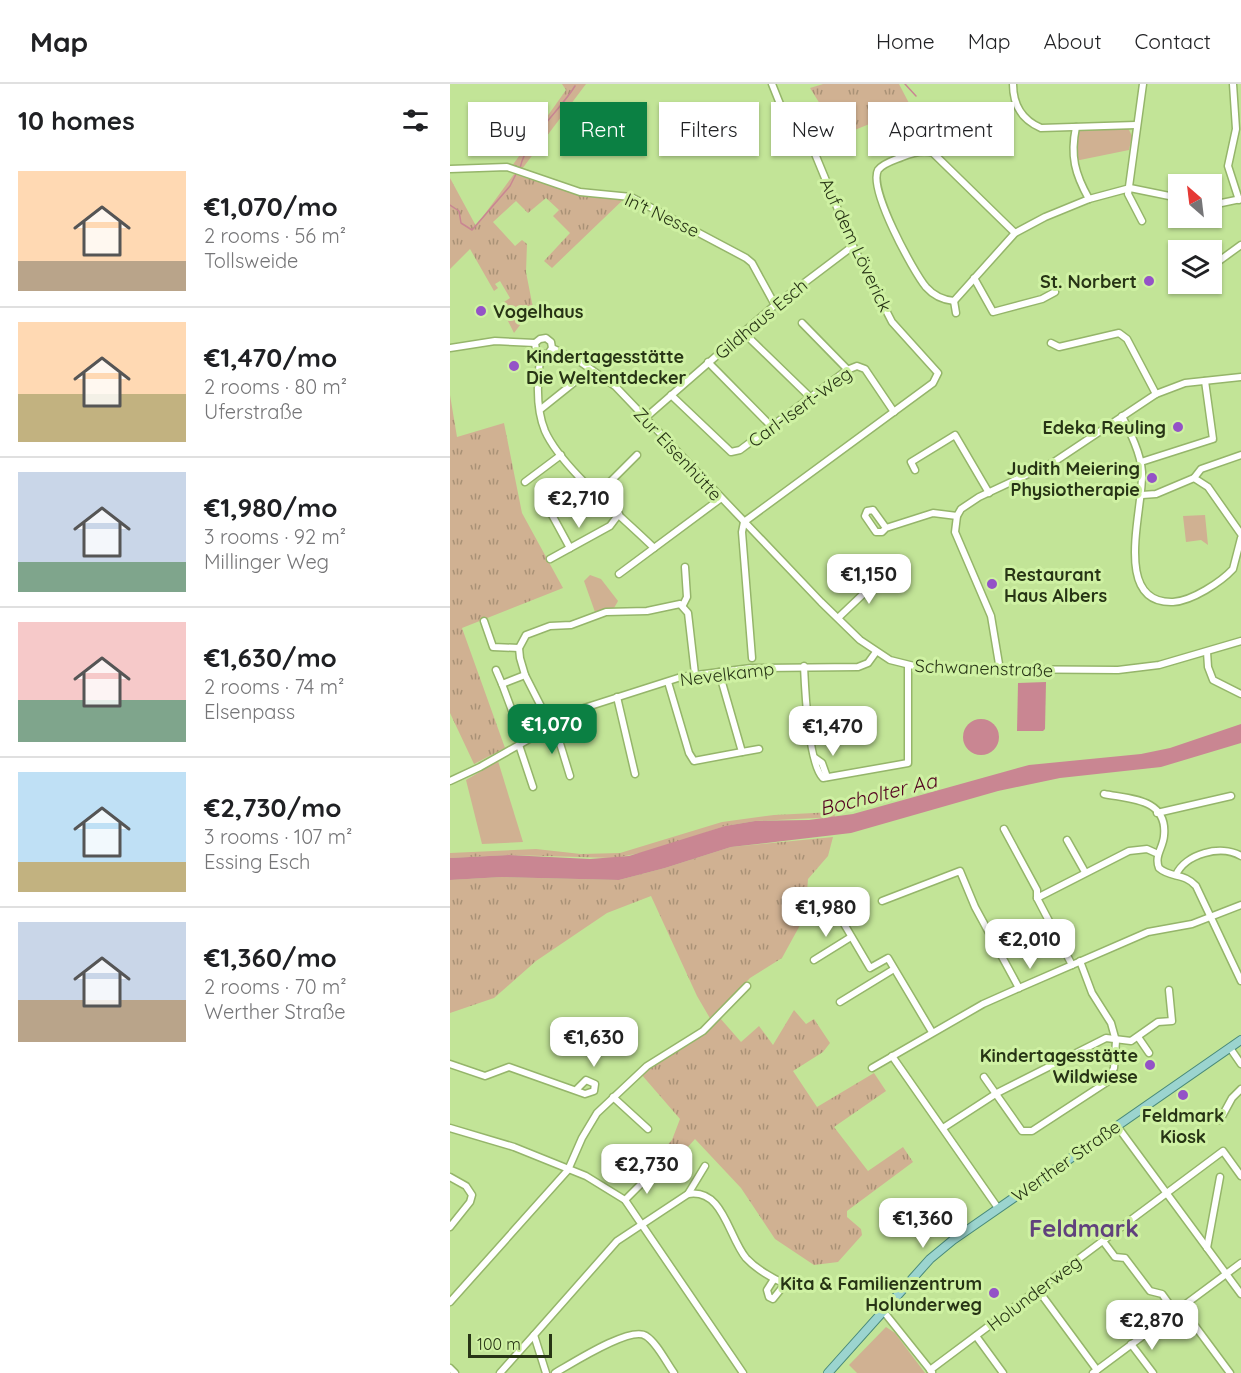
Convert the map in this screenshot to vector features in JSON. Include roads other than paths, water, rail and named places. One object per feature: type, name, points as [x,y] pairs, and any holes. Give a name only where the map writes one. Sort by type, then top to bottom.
[{"type":"main road","name":"Werther Straße","points":[[828,1373],[936,1254],[998,1208],[1241,1040]]},
{"type":"street","name":"Auf dem Löverick","points":[[744,522],[933,383],[938,373],[892,322],[853,246],[813,149],[788,124],[772,84]]},
{"type":"street","points":[[1013,84],[1019,110],[1030,123],[1041,128],[1136,125]]},
{"type":"street","points":[[1142,221],[1128,194],[1143,84]]},
{"type":"street","points":[[1222,203],[1240,199],[1228,166],[1236,129],[1233,84]]},
{"type":"street","points":[[1076,127],[1072,144],[1074,167],[1089,199]]},
{"type":"street","points":[[954,301],[935,295],[914,271],[884,204],[876,179],[879,170],[885,164],[914,153],[933,153],[1015,233]]},
{"type":"street","name":"In't Nesse","points":[[450,169],[507,166],[569,189],[631,197],[746,258],[775,305]]},
{"type":"street","points":[[954,301],[1015,233],[1089,199],[1130,188],[1168,196]]},
{"type":"street","points":[[1222,259],[1241,245]]},
{"type":"street","name":"Gildhaus Esch","points":[[644,419],[775,305],[853,246]]},
{"type":"street","points":[[974,278],[993,312],[1042,299],[1055,292]]},
{"type":"street","points":[[954,301],[956,313]]},
{"type":"street","points":[[802,323],[848,370]]},
{"type":"street","points":[[743,332],[810,398]]},
{"type":"street","points":[[1051,343],[1059,347],[1119,333],[1127,339],[1156,394]]},
{"type":"street","name":"Zur Eisenhütte","points":[[450,348],[495,341],[535,343],[546,338],[551,342],[552,348],[595,371],[615,386],[744,522]]},
{"type":"street","points":[[535,343],[536,350],[541,354],[548,354],[552,348]]},
{"type":"street","points":[[541,354],[536,381],[544,429],[561,455],[654,548]]},
{"type":"street","points":[[708,362],[772,427]]},
{"type":"street","name":"Carl-Isert-Weg","points":[[671,394],[731,452],[740,450],[848,370],[857,366],[865,369],[894,412]]},
{"type":"street","points":[[541,409],[581,377]]},
{"type":"street","points":[[1000,670],[991,616],[955,532],[957,516],[965,505],[1054,462],[1156,394],[1176,386],[1241,377]]},
{"type":"street","points":[[1141,462],[1213,439],[1205,381]]},
{"type":"street","points":[[1122,416],[1141,462],[1142,495],[1134,570],[1142,587],[1165,601],[1184,600],[1224,577],[1233,568],[1241,536],[1208,487],[1194,478]]},
{"type":"street","points":[[915,470],[911,462],[955,435],[989,493]]},
{"type":"street","points":[[525,482],[561,455]]},
{"type":"street","points":[[598,494],[637,455]]},
{"type":"street","points":[[1142,495],[1156,494],[1194,478],[1201,469],[1241,455]]},
{"type":"street","points":[[620,574],[720,499]]},
{"type":"street","points":[[551,513],[570,548]]},
{"type":"street","points":[[886,528],[933,513],[957,516]]},
{"type":"street","points":[[550,559],[610,526],[619,514]]},
{"type":"street","points":[[744,522],[742,532],[752,658]]},
{"type":"street","name":"Schwanenstraße","points":[[744,522],[838,618],[876,652],[908,666],[1000,670],[1131,669],[1159,665],[1241,641]]},
{"type":"street","points":[[683,605],[687,597],[685,567]]},
{"type":"street","points":[[838,618],[880,578],[889,574]]},
{"type":"street","points":[[570,776],[553,725],[525,675],[519,648],[526,635],[541,628],[572,626],[606,612],[647,611],[674,604],[683,605]]},
{"type":"street","points":[[683,605],[688,613],[695,674]]},
{"type":"street","points":[[483,621],[493,647],[519,648]]},
{"type":"street","name":"Nevelkamp","points":[[450,781],[584,708],[617,697],[695,674],[804,666],[858,667],[868,663],[876,652]]},
{"type":"street","points":[[1207,652],[1208,667],[1213,680],[1241,694]]},
{"type":"street","points":[[804,666],[806,706],[815,758],[820,776],[826,777],[908,763],[908,666]]},
{"type":"street","points":[[496,670],[514,716]]},
{"type":"street","points":[[719,672],[742,752]]},
{"type":"street","points":[[502,684],[525,675]]},
{"type":"street","points":[[668,682],[694,761],[704,761],[759,749]]},
{"type":"street","points":[[617,697],[635,774]]},
{"type":"street","points":[[519,745],[533,787]]},
{"type":"street","points":[[1104,794],[1139,799],[1157,813],[1164,836],[1158,854],[1159,868],[1168,874],[1184,877],[1196,886],[1241,981]]},
{"type":"street","points":[[1157,813],[1231,796]]},
{"type":"street","points":[[1004,829],[1037,890],[1037,898],[1072,964]]},
{"type":"street","points":[[1067,840],[1085,872]]},
{"type":"street","points":[[1037,898],[1129,851],[1147,849],[1158,854]]},
{"type":"street","points":[[1176,875],[1187,860],[1203,854],[1225,851],[1241,856]]},
{"type":"street","points":[[882,901],[960,871],[975,907],[1019,988]]},
{"type":"street","points":[[834,901],[837,912],[876,980]]},
{"type":"street","points":[[872,1068],[982,1004],[1072,964],[1148,932],[1192,924],[1241,904]]},
{"type":"street","points":[[814,960],[851,937]]},
{"type":"street","points":[[870,968],[888,958],[932,1032]]},
{"type":"street","points":[[984,1077],[1022,1131],[1032,1131],[1107,1082],[1114,1068],[1116,1041],[1111,1023],[1092,993],[1080,961]]},
{"type":"street","points":[[840,1002],[894,969]]},
{"type":"street","points":[[450,1302],[568,1170],[591,1121],[659,1057],[703,1031],[747,986]]},
{"type":"street","points":[[943,1128],[997,1093],[1106,1038],[1131,1041],[1158,1022],[1172,1021],[1169,990]]},
{"type":"street","points":[[1138,1037],[1149,1053]]},
{"type":"street","points":[[1230,1048],[1241,1064]]},
{"type":"street","points":[[892,1056],[998,1208]]},
{"type":"street","points":[[450,1064],[484,1076],[509,1067],[576,1089]]},
{"type":"street","points":[[1220,1119],[1227,1105],[1241,1089]]},
{"type":"street","points":[[613,1098],[648,1129]]},
{"type":"street","points":[[1117,1126],[1241,1294]]},
{"type":"street","points":[[450,1128],[514,1147],[586,1176],[625,1200],[742,1373]]},
{"type":"street","name":"Holunderweg","points":[[931,1372],[1223,1151],[1241,1176]]},
{"type":"street","points":[[688,1194],[705,1166]]},
{"type":"street","points":[[625,1200],[652,1173]]},
{"type":"street","points":[[450,1177],[466,1186],[472,1195],[470,1202],[450,1227]]},
{"type":"street","points":[[1207,1248],[1220,1177]]},
{"type":"street","points":[[500,1373],[617,1241],[688,1194],[699,1192],[711,1198],[744,1255],[759,1270],[774,1279]]},
{"type":"street","points":[[1103,1241],[1115,1257],[1125,1258],[1150,1291],[1162,1294],[1175,1312]]},
{"type":"street","points":[[1038,1290],[1095,1371],[1241,1263]]},
{"type":"street","points":[[1181,1307],[1230,1373]]},
{"type":"street","points":[[884,1312],[931,1372]]},
{"type":"street","points":[[555,1373],[632,1333],[646,1336],[674,1373]]},
{"type":"street","points":[[534,1335],[546,1373]]},
{"type":"street","points":[[976,1336],[1003,1373]]},
{"type":"street","points":[[1131,1344],[1153,1373]]},
{"type":"street","points":[[450,1368],[456,1373]]},
{"type":"waterway","points":[[905,84],[916,96]]},
{"type":"waterway","points":[[520,168],[536,135],[575,86]]},
{"type":"waterway","points":[[450,205],[459,211],[461,223],[472,230],[510,186],[516,174]]},
{"type":"place","name":"St. Norbert","points":[[1149,281]]},
{"type":"place","name":"Vogelhaus","points":[[481,311]]},
{"type":"place","name":"Kindertagesstätte Die Weltentdecker","points":[[514,366]]},
{"type":"place","name":"Edeka Reuling","points":[[1178,427]]},
{"type":"place","name":"Judith Meiering Physiotherapie","points":[[1152,478]]},
{"type":"place","name":"Restaurant Haus Albers","points":[[992,584]]},
{"type":"place","name":"Kindertagesstätte Wildwiese","points":[[1150,1065]]},
{"type":"place","name":"Feldmark Kiosk","points":[[1183,1095]]},
{"type":"place","name":"Kita & Familienzentrum Holunderweg","points":[[994,1293]]},
{"type":"district","name":"Feldmark","points":[[1084,1228]]},
{"type":"water label","name":"Bocholter Aa","points":[[878,794]]}]
